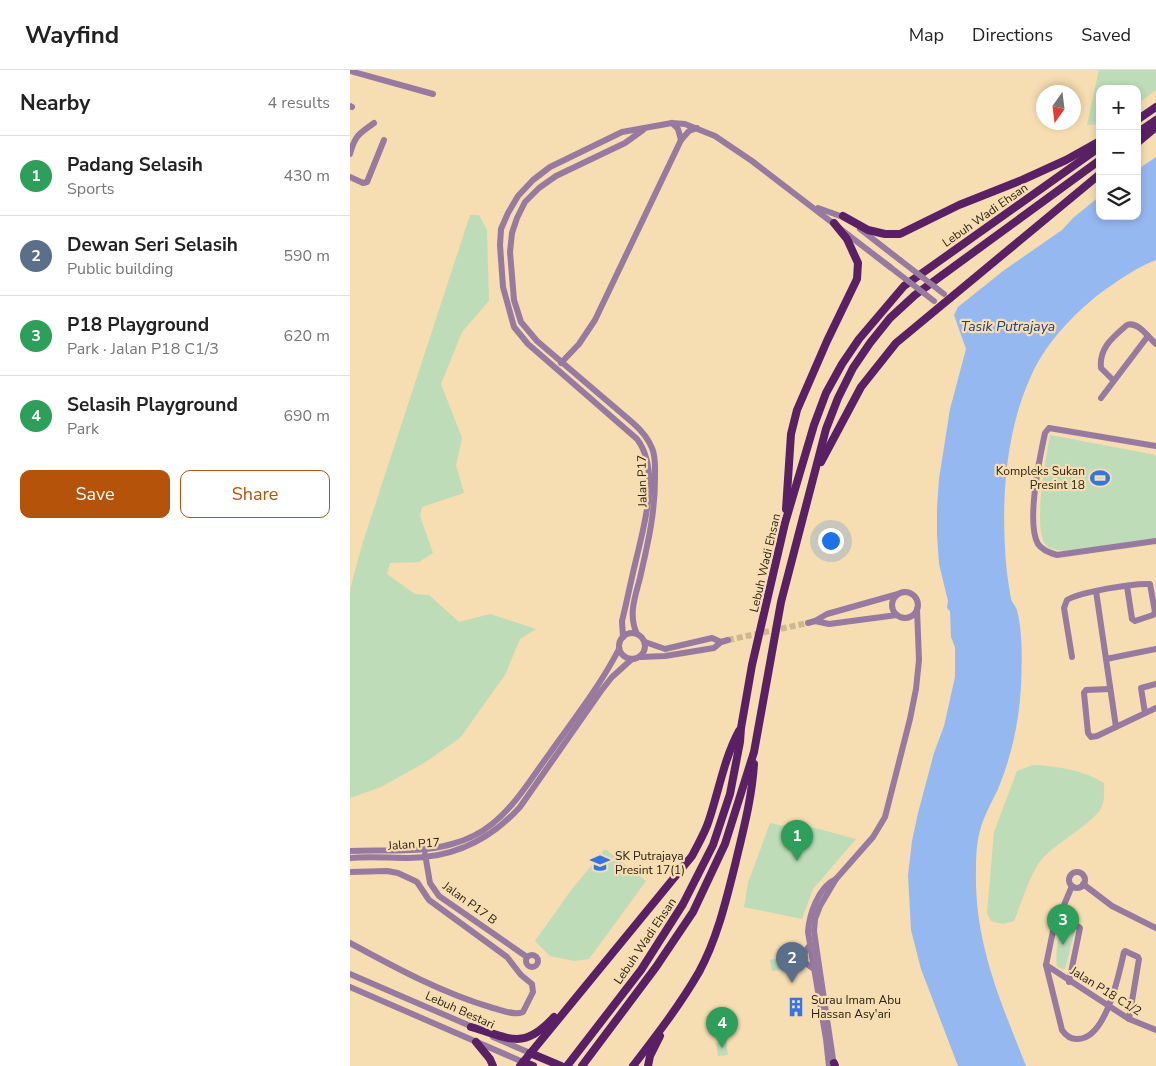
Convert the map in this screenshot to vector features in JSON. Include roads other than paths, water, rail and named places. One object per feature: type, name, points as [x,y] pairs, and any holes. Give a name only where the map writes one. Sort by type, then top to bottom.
[{"type":"main road","points":[[1141,117],[1156,106]]},
{"type":"main road","points":[[1141,130],[1156,120]]},
{"type":"main road","points":[[1141,140],[1156,127]]},
{"type":"main road","points":[[843,216],[868,230],[885,234],[900,234],[959,205],[1066,160],[1096,143]]},
{"type":"main road","name":"Lebuh Wadi Ehsan","points":[[566,1066],[642,970],[683,904],[713,845],[730,794],[752,665],[785,523],[814,425],[826,393],[858,339],[904,286],[1096,150]]},
{"type":"main road","name":"Lebuh Wadi Ehsan","points":[[582,1066],[693,912],[725,844],[754,752],[781,602],[802,528],[826,429],[838,398],[853,368],[890,318],[915,295],[1096,163]]},
{"type":"main road","points":[[812,482],[861,387],[896,343],[1099,175]]},
{"type":"main road","points":[[785,523],[791,434],[797,410],[857,279],[858,263],[847,239],[834,223]]},
{"type":"main road","points":[[522,1064],[692,856],[708,823],[723,769],[733,742],[741,728]]},
{"type":"main road","points":[[634,1066],[699,972],[714,938],[726,902],[748,810],[754,752]]},
{"type":"main road","points":[[471,1027],[517,1040],[530,1037],[543,1029],[602,967]]},
{"type":"main road","points":[[648,1066],[650,1056],[670,1016]]},
{"type":"main road","points":[[476,1042],[493,1066]]},
{"type":"main road","name":"Lebuh Bestari","points":[[530,1053],[561,1066]]},
{"type":"main road","name":"Lebuh Bestari","points":[[522,1064],[533,1066]]},
{"type":"street","points":[[350,71],[434,94]]},
{"type":"street","points":[[350,154],[360,132],[374,123]]},
{"type":"street","points":[[672,123],[678,129],[681,140]]},
{"type":"street","name":"Jalan P17","points":[[623,637],[622,621],[648,504],[646,454],[638,440],[528,344],[514,327],[503,287],[500,245],[502,229],[508,213],[518,196],[533,180],[550,167],[622,132],[672,123],[685,124],[715,136],[752,161],[941,306]]},
{"type":"street","points":[[562,363],[579,344],[594,320],[631,247],[681,140],[689,131],[697,128]]},
{"type":"street","name":"Jalan P17","points":[[637,634],[632,625],[632,610],[654,514],[654,456],[647,438],[640,430],[537,341],[521,322],[517,313],[511,284],[510,252],[512,233],[517,218],[526,202],[539,188],[556,176],[625,143],[644,129]]},
{"type":"street","points":[[350,177],[363,183],[368,182],[384,140]]},
{"type":"street","points":[[561,162],[567,171]]},
{"type":"street","name":"Jalan P17","points":[[815,208],[843,216],[950,298]]},
{"type":"street","points":[[514,327],[521,322]]},
{"type":"street","points":[[1113,380],[1100,366],[1104,348],[1109,340],[1129,324],[1136,325],[1156,344]]},
{"type":"street","points":[[1101,398],[1148,336]]},
{"type":"street","points":[[1156,446],[1049,428],[1045,433],[1035,486],[1034,533],[1039,546],[1057,555],[1156,541]]},
{"type":"street","points":[[1072,657],[1064,604],[1068,598],[1096,591],[1127,586],[1150,584],[1154,614],[1135,621],[1132,620],[1127,586]]},
{"type":"street","points":[[1096,591],[1116,727]]},
{"type":"street","points":[[833,1065],[814,970],[815,919],[820,906],[836,879],[873,837],[885,818],[913,707],[918,660],[918,609],[917,599],[911,594],[904,592],[827,614],[811,622],[829,624],[914,615],[918,609]]},
{"type":"street","points":[[898,594],[895,597],[892,608],[900,616],[912,621],[917,627]]},
{"type":"street","points":[[641,657],[645,650],[645,642],[642,637],[637,634],[628,634],[623,637],[619,649],[624,656],[632,660],[641,657],[665,656],[714,648],[724,641],[712,638],[669,649],[660,648],[645,642]]},
{"type":"street","name":"Jalan P17","points":[[350,858],[425,853],[474,836],[493,824],[519,796],[601,681],[619,649]]},
{"type":"street","points":[[1106,659],[1156,649]]},
{"type":"street","name":"Jalan P17","points":[[350,851],[445,853],[470,845],[491,834],[520,807],[601,690],[612,677],[632,660]]},
{"type":"street","points":[[1145,713],[1141,688],[1156,684]]},
{"type":"street","points":[[1109,689],[1086,690],[1084,692],[1088,733],[1091,737],[1156,708]]},
{"type":"street","name":"Jalan P17 B","points":[[425,853],[430,883],[433,889],[527,961],[518,970]]},
{"type":"street","points":[[350,872],[387,871],[398,873],[417,882],[429,900],[507,957],[534,988],[526,1008],[518,1014],[463,999],[391,966],[350,943]]},
{"type":"street","points":[[1083,884],[1084,876],[1076,872],[1071,874],[1069,878],[1072,886],[1053,931],[1046,965],[1062,1030],[1065,1036],[1080,1039],[1091,1034],[1099,1025],[1109,1006],[1124,952],[1126,951],[1139,959],[1128,1019]]},
{"type":"street","points":[[833,1065],[815,957],[810,946],[808,932],[812,912],[822,892],[836,879]]},
{"type":"street","points":[[1072,886],[1076,887],[1083,884]]},
{"type":"street","points":[[1083,884],[1112,906],[1156,928]]},
{"type":"street","points":[[464,926],[470,918]]},
{"type":"street","points":[[1058,918],[1073,923],[1080,928],[1069,982]]},
{"type":"street","points":[[810,946],[803,960],[814,970]]},
{"type":"street","name":"Jalan P18 C1/2","points":[[1046,965],[1069,982],[1128,1019],[1156,1030]]},
{"type":"street","name":"Lebuh Bestari","points":[[350,974],[530,1053]]},
{"type":"street","points":[[1052,990],[1062,976]]},
{"type":"street","name":"Lebuh Bestari","points":[[350,987],[522,1064]]},
{"type":"water","name":"Tasik Putrajaya","points":[[1156,157],[1156,260],[1136,269],[1106,289],[1073,317],[1054,339],[1037,363],[1031,376],[1022,398],[1010,444],[1004,516],[1007,576],[1011,599],[1017,610],[1021,638],[1020,699],[1017,725],[1007,764],[979,833],[976,869],[979,921],[990,970],[1026,1066],[958,1066],[921,969],[911,930],[908,875],[918,813],[934,753],[944,726],[955,677],[955,647],[951,637],[950,611],[947,608],[948,601],[939,564],[937,535],[939,479],[950,409],[966,349],[954,315],[958,307],[1003,271],[1062,230],[1073,218],[1096,199],[1096,220],[1141,220],[1141,167]]},
{"type":"tunnel","points":[[728,640],[808,623]]},
{"type":"place","name":"Kompleks Sukan Presint 18","points":[[1100,478]]},
{"type":"place","name":"Padang Selasih","points":[[797,861]]},
{"type":"place","name":"SK Putrajaya Presint 17(1)","points":[[600,863]]},
{"type":"place","name":"P18 Playground","points":[[1063,945]]},
{"type":"place","name":"Dewan Seri Selasih","points":[[792,983]]},
{"type":"place","name":"Surau Imam Abu Hassan Asy'ari","points":[[796,1007]]},
{"type":"place","name":"Selasih Playground","points":[[722,1048]]}]
